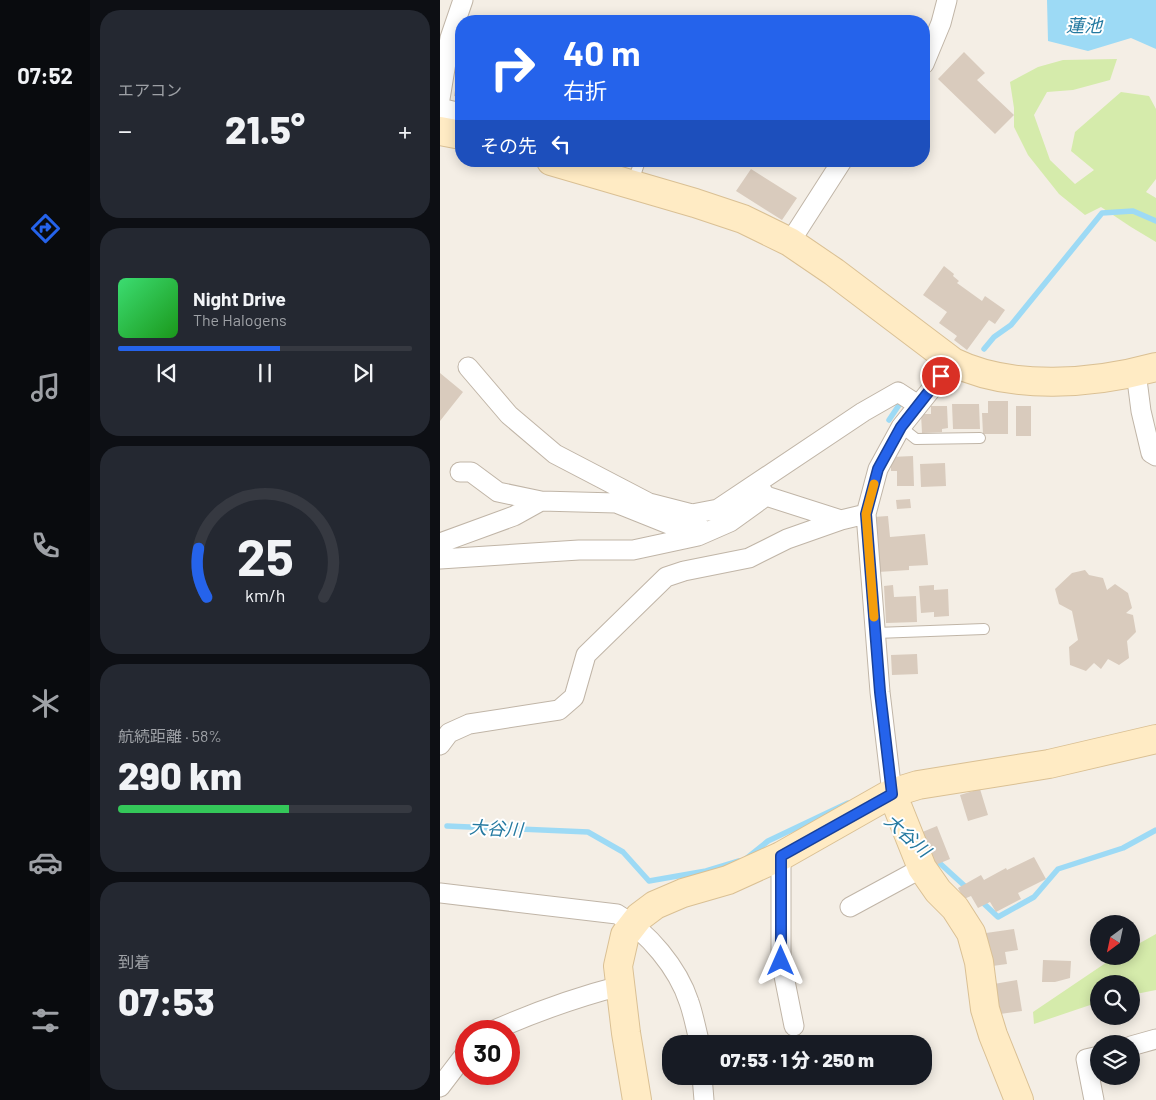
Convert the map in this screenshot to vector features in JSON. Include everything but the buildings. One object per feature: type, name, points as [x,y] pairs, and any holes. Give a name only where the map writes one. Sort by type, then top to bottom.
[{"type":"street","points":[[458,15],[463,0]]},
{"type":"street","points":[[930,50],[941,23],[947,0]]},
{"type":"street","points":[[440,99],[450,38],[455,23]]},
{"type":"street","points":[[440,108],[455,112]]},
{"type":"street","points":[[440,131],[455,134]]},
{"type":"street","points":[[593,167],[636,173],[790,242],[834,272],[953,362],[967,369],[988,375],[1030,381],[1096,380],[1146,369],[1141,411],[1151,453],[1156,456]]},
{"type":"street","points":[[790,242],[838,167]]},
{"type":"street","points":[[953,362],[901,427],[878,469],[866,514],[880,692],[897,805],[920,862],[938,891],[955,908],[971,932],[979,962],[985,1009],[993,1035],[1019,1100]]},
{"type":"street","points":[[468,367],[509,414],[555,454],[649,503],[692,514],[718,509],[761,490],[841,520]]},
{"type":"street","points":[[440,559],[579,550],[633,550],[698,536],[730,522],[761,490],[863,412],[898,392],[918,405]]},
{"type":"street","points":[[460,472],[471,472],[498,492],[541,502],[616,502],[676,526],[710,530]]},
{"type":"street","points":[[440,543],[514,516],[541,502]]},
{"type":"street","points":[[440,745],[449,733],[470,724],[559,710],[574,697],[586,655],[666,577],[684,571],[749,558],[787,539],[841,520],[866,514]]},
{"type":"street","points":[[637,1100],[618,966],[624,935],[655,904],[728,880],[897,805],[918,785],[1049,764],[1156,739]]},
{"type":"street","points":[[781,856],[781,961],[794,1026]]},
{"type":"street","points":[[850,907],[920,862]]},
{"type":"street","points":[[440,893],[617,914],[633,924],[656,946],[674,972],[689,1001],[698,1035]]},
{"type":"street","points":[[518,1020],[593,993],[620,986]]},
{"type":"street","points":[[1140,1043],[1156,1039]]},
{"type":"street","points":[[1090,1058],[1086,1059],[1090,1080]]},
{"type":"street","points":[[440,1087],[455,1067]]},
{"type":"street","points":[[703,1085],[704,1100]]},
{"type":"street","points":[[1091,1085],[1094,1100]]},
{"type":"lane","points":[[901,427],[916,439],[980,438]]},
{"type":"lane","points":[[876,633],[984,630]]},
{"type":"green space","points":[[1117,59],[1110,80],[1073,90],[1047,92],[1034,115],[1050,160],[1075,184],[1094,170],[1071,151],[1075,132],[1121,92],[1149,96],[1156,109],[1156,179],[1146,192],[1156,198],[1156,242],[1101,207],[1085,215],[1059,194],[1028,155],[1014,127],[1014,108],[1010,82],[1038,67],[1063,60]]},
{"type":"green space","points":[[1156,934],[1156,990],[1140,993],[1140,975],[1090,975],[1090,1005],[1034,1024],[1033,1012],[1103,965],[1140,965],[1140,943]]},
{"type":"water","name":"蓮池","points":[[1047,0],[1156,0],[1156,49],[1131,38],[1088,51],[1048,41]]},
{"type":"waterway","points":[[984,349],[994,337],[1011,325],[1102,213],[1133,211],[1156,221]]},
{"type":"waterway","points":[[889,420],[903,399]]},
{"type":"waterway","name":"大谷川","points":[[747,858],[768,841],[848,803]]},
{"type":"waterway","name":"大谷川","points":[[447,826],[588,832],[623,852],[649,881],[706,871],[739,861]]},
{"type":"waterway","name":"大谷川","points":[[980,900],[998,917],[1034,897],[1058,869],[1123,848],[1156,830]]},
{"type":"waterway","name":"大谷川","points":[[934,858],[968,889]]},
{"type":"slow traffic","points":[[874,484],[866,514],[874,617]]},
{"type":"route","points":[[781,961],[781,856],[892,794],[880,692],[866,514],[878,469],[901,427],[941,376]]}]
